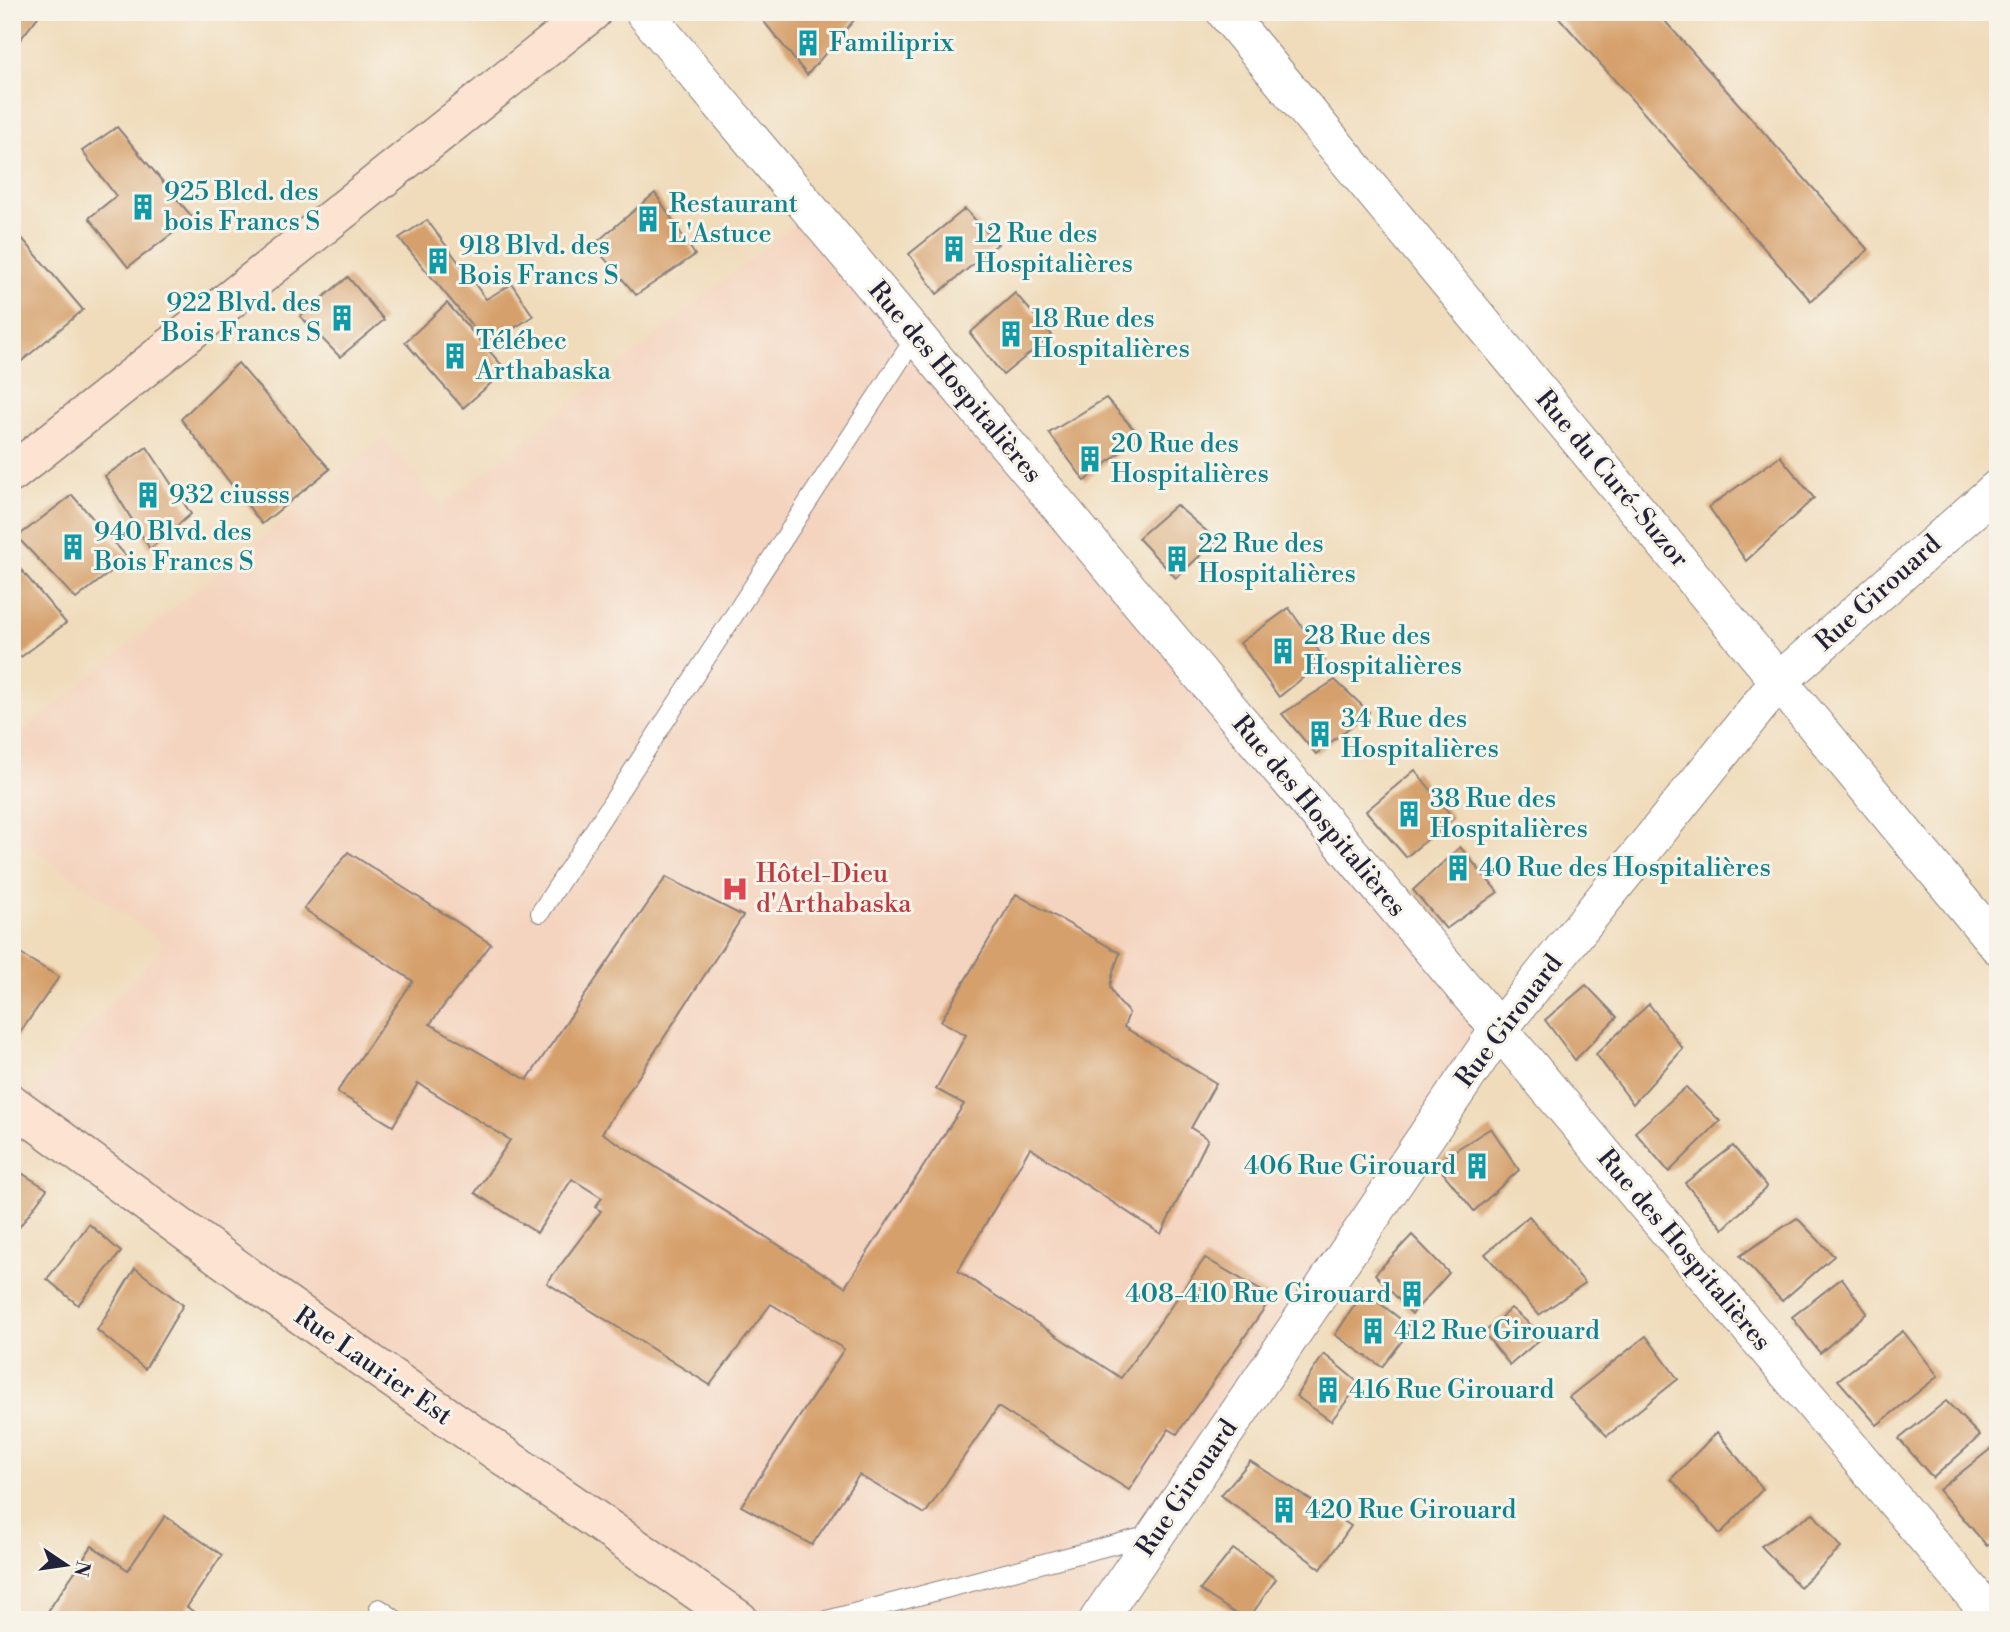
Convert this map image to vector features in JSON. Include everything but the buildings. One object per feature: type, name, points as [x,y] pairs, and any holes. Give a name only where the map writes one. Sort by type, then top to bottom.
[{"type":"street","points":[[12,473],[592,12]]},
{"type":"street","name":"Rue des Hospitalières","points":[[644,12],[1995,1620]]},
{"type":"street","name":"Rue du Curé-Suzor","points":[[1225,12],[1998,946]]},
{"type":"street","name":"Rue Girouard","points":[[1098,1620],[1499,1029],[1779,681],[1998,488]]},
{"type":"street","name":"Rue Laurier Est","points":[[12,1104],[274,1296],[739,1620]]},
{"type":"lane","points":[[540,914],[916,336]]},
{"type":"lane","points":[[827,1620],[1157,1533]]},
{"type":"lane","points":[[379,1608],[396,1620]]},
{"type":"shaded area","name":"Hôtel-Dieu d'Arthabaska","points":[[811,211],[1499,1029],[1098,1620],[738,1620],[12,1110],[165,944],[12,834],[12,740],[384,438],[442,506]]},
{"type":"place","name":"Familiprix","points":[[808,43]]},
{"type":"place","name":"925 Blcd. des bois Francs S","points":[[143,207]]},
{"type":"place","name":"Restaurant L'Astuce","points":[[648,219]]},
{"type":"place","name":"12 Rue des Hospitalières","points":[[954,249]]},
{"type":"place","name":"918 Blvd. des Bois Francs S","points":[[438,261]]},
{"type":"place","name":"922 Blvd. des Bois Francs S","points":[[342,318]]},
{"type":"place","name":"18 Rue des Hospitalières","points":[[1011,334]]},
{"type":"place","name":"Télébec Arthabaska","points":[[455,356]]},
{"type":"place","name":"20 Rue des Hospitalières","points":[[1090,459]]},
{"type":"place","name":"932 ciusss","points":[[148,495]]},
{"type":"place","name":"940 Blvd. des Bois Francs S","points":[[73,547]]},
{"type":"place","name":"22 Rue des Hospitalières","points":[[1177,559]]},
{"type":"place","name":"28 Rue des Hospitalières","points":[[1283,651]]},
{"type":"place","name":"34 Rue des Hospitalières","points":[[1320,734]]},
{"type":"place","name":"38 Rue des Hospitalières","points":[[1409,814]]},
{"type":"place","name":"40 Rue des Hospitalières","points":[[1458,868]]},
{"type":"place","name":"Hôtel-Dieu d'Arthabaska","points":[[735,889]]},
{"type":"place","name":"406 Rue Girouard","points":[[1477,1166]]},
{"type":"place","name":"408-410 Rue Girouard","points":[[1412,1294]]},
{"type":"place","name":"412 Rue Girouard","points":[[1373,1331]]},
{"type":"place","name":"416 Rue Girouard","points":[[1328,1390]]},
{"type":"place","name":"420 Rue Girouard","points":[[1284,1510]]}]
